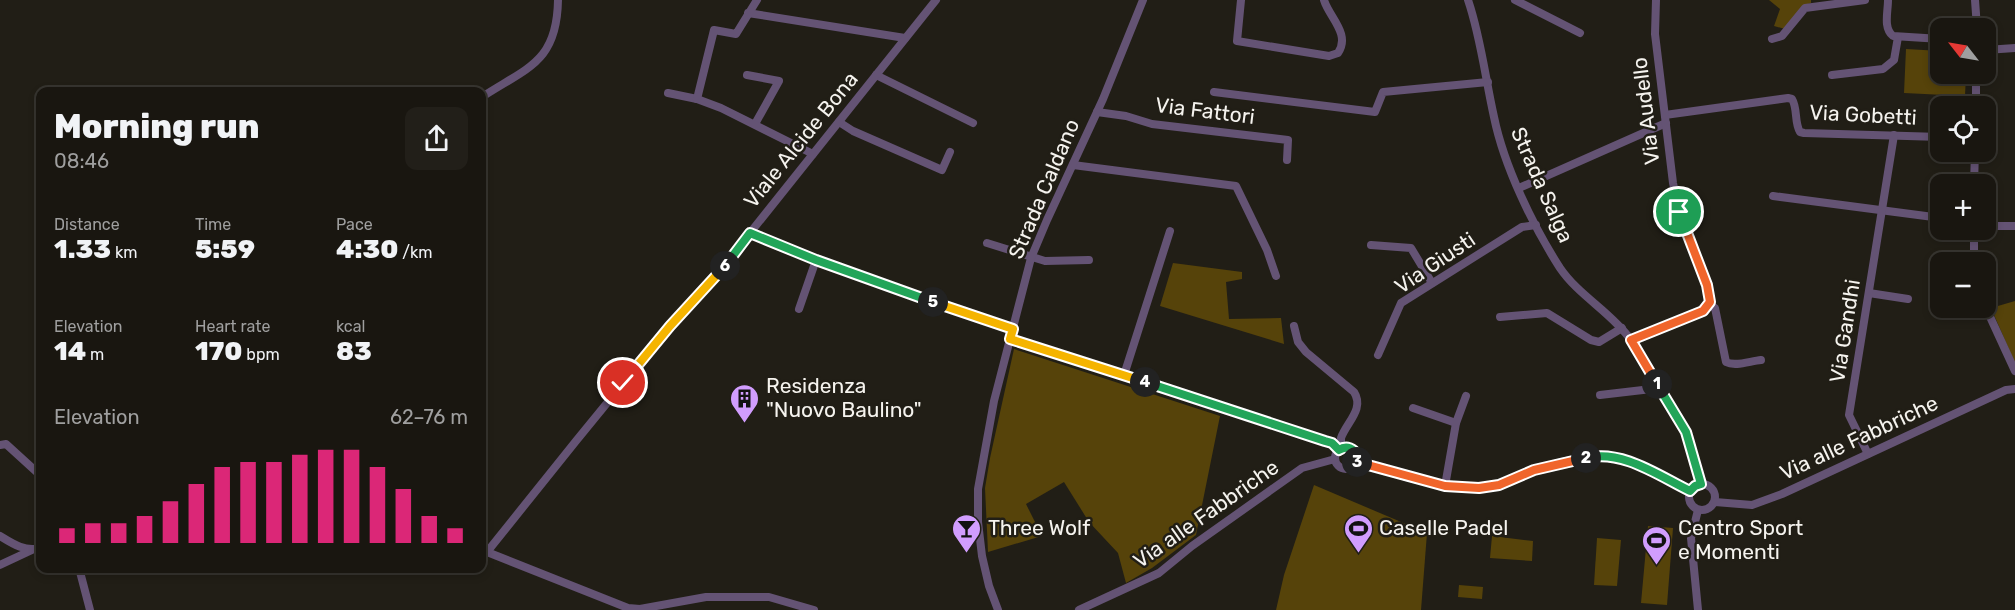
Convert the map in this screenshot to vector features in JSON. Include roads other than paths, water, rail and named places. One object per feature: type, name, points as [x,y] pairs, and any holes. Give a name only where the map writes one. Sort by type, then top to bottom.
[{"type":"street","points":[[486,94],[535,62],[546,52],[558,20],[558,0]]},
{"type":"street","points":[[697,99],[714,30],[736,34],[757,0]]},
{"type":"street","name":"Viale Alcide Bona","points":[[486,549],[670,326],[721,272],[936,0]]},
{"type":"street","name":"Strada Caldano","points":[[998,610],[989,586],[982,556],[978,522],[978,489],[994,401],[1031,258],[1097,112],[1143,0]]},
{"type":"street","points":[[1241,0],[1237,41],[1329,56],[1338,53],[1342,44],[1339,25],[1324,0]]},
{"type":"street","name":"Strada Salga","points":[[1468,0],[1478,29],[1494,117],[1503,150],[1536,225],[1562,270],[1622,328],[1631,340],[1686,432],[1701,484]]},
{"type":"street","points":[[1515,0],[1580,33]]},
{"type":"street","name":"Via Audello","points":[[1656,0],[1655,34],[1673,183],[1679,212],[1710,293],[1708,305],[1715,308],[1726,362],[1734,364],[1761,360]]},
{"type":"street","points":[[1772,39],[1782,36],[1805,8],[1816,3],[1865,0]]},
{"type":"street","points":[[1888,0],[1888,33],[1898,37],[1930,38]]},
{"type":"street","points":[[1975,0],[1976,18]]},
{"type":"street","points":[[748,14],[905,38]]},
{"type":"street","points":[[1832,75],[1883,69],[1894,60],[1898,37]]},
{"type":"street","points":[[1996,49],[2015,48]]},
{"type":"street","points":[[747,75],[779,81],[755,124]]},
{"type":"street","points":[[876,75],[973,123]]},
{"type":"street","points":[[1214,92],[1375,112],[1383,92],[1488,82]]},
{"type":"street","points":[[668,93],[697,99],[721,108],[813,154]]},
{"type":"street","name":"Via Gobetti","points":[[1665,119],[1788,98],[1794,103],[1797,128],[1800,132],[1930,137]]},
{"type":"street","name":"Via Fattori","points":[[1097,112],[1126,116],[1152,124],[1288,140],[1287,160]]},
{"type":"street","points":[[1519,188],[1665,119]]},
{"type":"street","points":[[839,122],[853,131],[942,170],[950,152]]},
{"type":"street","name":"Via Gandhi","points":[[1868,454],[1849,415],[1894,135]]},
{"type":"street","points":[[1073,165],[1236,186],[1267,250],[1276,276]]},
{"type":"street","points":[[1773,196],[1930,217]]},
{"type":"street","name":"Via Giusti","points":[[1378,355],[1401,303],[1522,227],[1536,225]]},
{"type":"street","points":[[1996,226],[2015,225]]},
{"type":"street","points":[[1124,375],[1170,231]]},
{"type":"street","points":[[750,233],[903,292],[1013,329]]},
{"type":"street","points":[[987,243],[1045,261],[1089,260]]},
{"type":"street","points":[[1371,245],[1411,248],[1432,283]]},
{"type":"street","points":[[799,309],[816,260]]},
{"type":"street","points":[[1869,293],[1908,299]]},
{"type":"street","points":[[1631,340],[1703,311],[1708,305]]},
{"type":"street","points":[[1500,317],[1547,313],[1591,340],[1599,342],[1622,328]]},
{"type":"street","points":[[1991,318],[2015,371]]},
{"type":"street","points":[[1294,326],[1298,342],[1306,352],[1357,397],[1355,411],[1342,437],[1338,452],[1340,468],[1350,469],[1357,462]]},
{"type":"street","points":[[1010,339],[1332,443],[1338,452]]},
{"type":"street","points":[[1600,395],[1660,388]]},
{"type":"street","name":"Via alle Fabbriche","points":[[1715,502],[1752,505],[1782,494],[2006,390],[2015,389]]},
{"type":"street","points":[[1445,486],[1456,423],[1466,396]]},
{"type":"street","points":[[1413,408],[1456,423]]},
{"type":"street","points":[[0,445],[6,444],[36,471]]},
{"type":"street","points":[[1338,452],[1345,447],[1353,450],[1356,453],[1357,462]]},
{"type":"street","name":"Via alle Fabbriche","points":[[1079,610],[1160,573],[1192,546],[1302,468],[1321,464],[1338,452]]},
{"type":"street","points":[[1357,462],[1445,486],[1479,488],[1499,485],[1534,470],[1592,456],[1617,458],[1638,465],[1690,491]]},
{"type":"street","points":[[1701,484],[1709,486],[1714,491],[1715,502],[1710,508],[1698,510],[1690,503],[1690,491],[1701,484]]},
{"type":"street","points":[[1698,510],[1691,538],[1698,610]]},
{"type":"street","points":[[0,536],[14,545],[36,549]]},
{"type":"street","points":[[0,565],[36,549]]},
{"type":"street","points":[[486,552],[628,608],[640,609],[706,597],[769,597],[814,610]]},
{"type":"street","points":[[80,573],[90,610]]},
{"type":"place","name":"Residenza \"Nuovo Baulino\"","points":[[745,424]]},
{"type":"place","name":"Three Wolf","points":[[967,554]]},
{"type":"place","name":"Caselle Padel","points":[[1358,554]]},
{"type":"place","name":"Centro Sport e Momenti","points":[[1657,566]]}]
